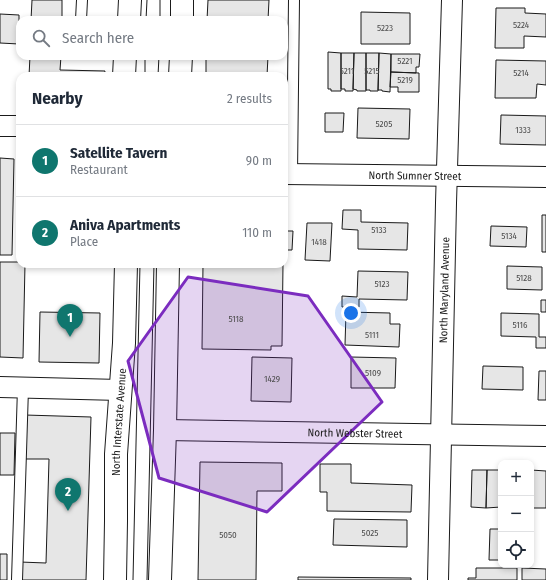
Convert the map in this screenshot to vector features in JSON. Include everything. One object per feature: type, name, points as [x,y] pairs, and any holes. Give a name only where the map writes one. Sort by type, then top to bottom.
[{"type":"street","points":[[129,16],[130,0]]},
{"type":"street","points":[[182,0],[182,16]]},
{"type":"street","name":"North Maryland Avenue","points":[[438,580],[452,0]]},
{"type":"street","points":[[124,72],[126,60]]},
{"type":"street","points":[[180,72],[181,60]]},
{"type":"street","points":[[0,126],[16,126]]},
{"type":"street","name":"North Sumner Street","points":[[288,174],[546,178]]},
{"type":"street","name":"North Interstate Avenue","points":[[115,580],[116,454],[124,343],[126,268]]},
{"type":"street","points":[[160,580],[168,268]]},
{"type":"street","points":[[0,387],[120,390]]},
{"type":"street","name":"North Webster Street","points":[[165,430],[546,436]]},
{"type":"lane","points":[[82,0],[82,16]]},
{"type":"lane","points":[[288,174],[294,0]]},
{"type":"lane","points":[[17,580],[23,388]]},
{"type":"highlighted area","points":[[188,277],[308,296],[382,402],[267,512],[159,478],[128,361]]},
{"type":"building","points":[[32,0],[62,0],[62,16],[31,16]]},
{"type":"building","points":[[208,0],[269,0],[268,16],[207,16]]},
{"type":"building","points":[[496,8],[525,8],[525,13],[546,14],[546,37],[524,36],[524,48],[495,48]]},
{"type":"building","points":[[361,12],[410,13],[410,44],[361,44]]},
{"type":"building","points":[[0,14],[19,15],[16,16],[16,44],[0,43]]},
{"type":"building","points":[[328,52],[341,53],[341,91],[331,91],[331,89],[328,89]]},
{"type":"building","points":[[341,53],[354,53],[353,91],[345,91],[345,89],[341,89]]},
{"type":"building","points":[[354,53],[366,53],[366,91],[357,91],[353,89]]},
{"type":"building","points":[[366,53],[379,53],[378,91],[366,90]]},
{"type":"building","points":[[379,53],[391,54],[390,92],[378,90]]},
{"type":"building","points":[[391,54],[420,54],[419,67],[416,67],[416,73],[391,72]]},
{"type":"building","points":[[30,60],[61,60],[60,70],[105,71],[105,72],[29,72]]},
{"type":"building","points":[[206,60],[268,60],[267,72],[206,72]]},
{"type":"building","points":[[496,60],[546,61],[546,85],[537,84],[536,98],[495,98]]},
{"type":"building","points":[[391,72],[419,73],[419,92],[398,92],[398,87],[390,87]]},
{"type":"building","points":[[358,108],[410,109],[409,139],[357,138]]},
{"type":"building","points":[[325,113],[344,113],[343,132],[325,132]]},
{"type":"building","points":[[501,115],[546,116],[546,145],[500,144]]},
{"type":"building","points":[[0,158],[14,159],[12,255],[0,255]]},
{"type":"building","points":[[343,210],[361,210],[361,222],[408,223],[407,250],[358,249],[358,230],[342,229]]},
{"type":"building","points":[[542,215],[546,215],[546,252],[542,252]]},
{"type":"building","points":[[307,223],[332,223],[330,261],[305,260]]},
{"type":"building","points":[[491,226],[527,227],[526,247],[490,246]]},
{"type":"building","points":[[288,231],[293,231],[292,250],[288,250]]},
{"type":"building","points":[[0,262],[16,262],[16,268],[25,268],[23,358],[0,357]]},
{"type":"building","points":[[507,266],[542,267],[542,290],[507,289]]},
{"type":"building","points":[[203,268],[283,268],[282,346],[271,346],[271,350],[202,349]]},
{"type":"building","points":[[358,271],[408,272],[407,300],[359,299],[359,307],[342,307],[342,296],[357,297]]},
{"type":"building","points":[[541,300],[546,300],[546,312],[541,312]]},
{"type":"building","points":[[40,312],[100,313],[99,363],[39,362]]},
{"type":"building","points":[[346,312],[390,313],[390,324],[400,324],[399,347],[345,345]]},
{"type":"building","points":[[501,313],[539,314],[539,337],[546,337],[546,348],[536,348],[536,337],[501,336]]},
{"type":"building","points":[[252,357],[292,358],[291,402],[251,401]]},
{"type":"building","points":[[351,357],[396,358],[395,388],[351,388]]},
{"type":"building","points":[[483,366],[523,367],[523,390],[482,389]]},
{"type":"building","points":[[539,371],[546,371],[546,400],[538,400]]},
{"type":"building","points":[[25,415],[91,417],[86,580],[20,580],[20,562],[46,563],[49,459],[23,459]]},
{"type":"building","points":[[0,433],[15,433],[14,475],[0,475]]},
{"type":"building","points":[[200,462],[282,463],[282,491],[257,491],[256,580],[198,580]]},
{"type":"building","points":[[320,464],[351,464],[351,483],[412,485],[411,512],[327,511],[327,492],[320,492]]},
{"type":"building","points":[[472,470],[487,470],[486,508],[471,507]]},
{"type":"building","points":[[487,470],[498,470],[498,507],[486,508]]},
{"type":"building","points":[[534,470],[546,471],[546,508],[534,508]]},
{"type":"building","points":[[334,519],[407,520],[407,547],[333,545]]},
{"type":"building","points":[[490,529],[498,529],[498,560],[489,560]]},
{"type":"building","points":[[0,554],[7,554],[7,580],[0,580]]},
{"type":"building","points":[[476,568],[517,568],[517,580],[468,580],[468,578],[476,578]]},
{"type":"building","points":[[522,568],[546,569],[546,580],[522,580]]},
{"type":"building","points":[[298,577],[411,578],[411,580],[298,580]]},
{"type":"tram line","points":[[146,16],[147,0]]},
{"type":"tram line","points":[[160,0],[160,16]]},
{"type":"tram line","points":[[145,60],[145,72]]},
{"type":"tram line","points":[[158,72],[159,60]]},
{"type":"tram line","points":[[133,580],[140,268]]},
{"type":"tram line","points":[[147,580],[154,268]]},
{"type":"place","name":"Satellite Tavern","points":[[70,337]]},
{"type":"place","name":"Aniva Apartments","points":[[68,511]]}]
